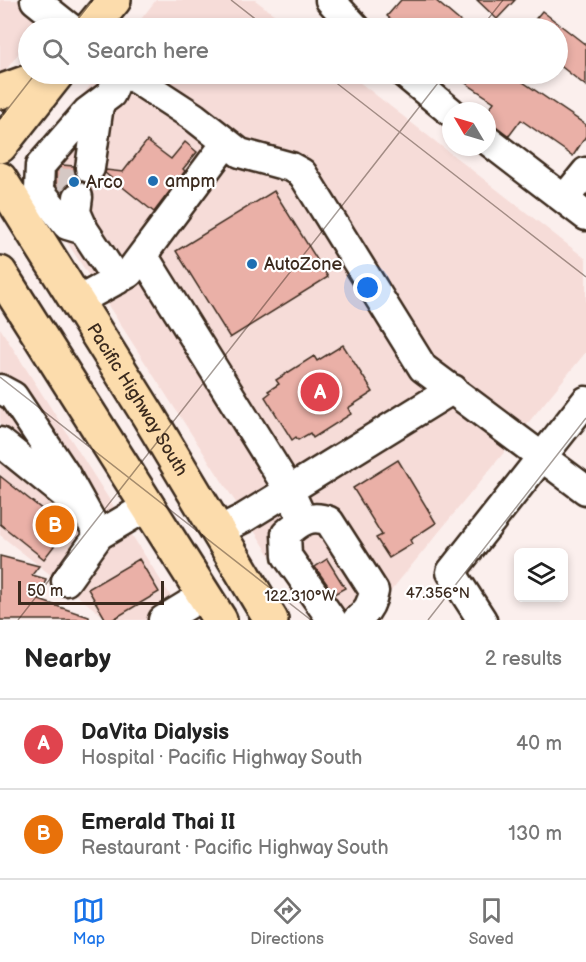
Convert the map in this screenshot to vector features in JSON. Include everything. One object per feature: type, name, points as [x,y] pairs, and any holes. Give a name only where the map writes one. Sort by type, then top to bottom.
[{"type":"main road","points":[[99,18],[114,0]]},
{"type":"main road","points":[[0,92],[22,84]]},
{"type":"main road","points":[[0,146],[49,84]]},
{"type":"main road","name":"Pacific Highway South","points":[[0,179],[78,301],[271,620]]},
{"type":"main road","points":[[0,273],[212,607]]},
{"type":"street","points":[[35,0],[57,18]]},
{"type":"street","points":[[330,0],[347,18]]},
{"type":"street","points":[[84,230],[67,225],[39,190],[40,166],[83,119],[111,94],[115,84]]},
{"type":"street","points":[[143,84],[194,117],[240,153],[291,167],[302,173],[423,368],[586,490]]},
{"type":"street","points":[[417,84],[442,105]]},
{"type":"street","points":[[83,119],[77,167],[83,119]]},
{"type":"street","points":[[78,301],[129,273],[226,143]]},
{"type":"street","points":[[496,147],[575,208],[586,172]]},
{"type":"street","points":[[75,197],[76,212],[84,230],[117,280]]},
{"type":"street","points":[[143,255],[289,490],[299,523],[293,539],[341,613],[356,615],[362,608],[367,599],[368,588],[364,575]]},
{"type":"street","points":[[0,389],[13,396],[65,474],[94,525]]},
{"type":"street","points":[[218,531],[453,389]]},
{"type":"street","points":[[482,620],[451,572],[586,400]]},
{"type":"street","points":[[0,442],[94,525]]},
{"type":"street","points":[[66,581],[94,525],[148,506]]},
{"type":"street","points":[[332,620],[287,556],[286,534],[299,523],[322,518],[329,521],[374,591],[366,613],[357,620]]},
{"type":"street","points":[[169,618],[212,607]]},
{"type":"shaded area","points":[[0,0],[60,0],[46,18],[18,18],[18,54],[0,74]]},
{"type":"shaded area","points":[[156,0],[255,0],[279,18],[142,18]]},
{"type":"shaded area","points":[[91,84],[362,84],[442,147],[442,156],[454,156],[586,259],[586,352],[367,620],[312,620],[32,188],[39,151]]},
{"type":"shaded area","points":[[0,328],[186,620],[108,620],[0,535]]},
{"type":"building","points":[[401,0],[435,0],[456,18],[390,18],[387,16]]},
{"type":"building","points":[[477,0],[515,0],[498,18]]},
{"type":"building","points":[[542,11],[551,18],[536,18]]},
{"type":"building","points":[[568,31],[586,45],[586,86],[568,72]]},
{"type":"building","points":[[467,84],[526,84],[586,125],[586,136],[573,156],[521,120],[509,136],[497,127],[496,102]]},
{"type":"building","name":"ampm","points":[[147,141],[171,159],[185,142],[197,152],[154,212],[105,173],[106,170],[123,172]]},
{"type":"building","points":[[62,165],[74,166],[75,175],[80,181],[71,182],[62,193],[56,185],[56,172]]},
{"type":"building","name":"AutoZone","points":[[274,191],[328,277],[230,338],[176,251]]},
{"type":"building","points":[[343,345],[373,392],[348,408],[351,414],[313,438],[310,433],[298,440],[296,437],[292,440],[265,397],[270,393],[268,391],[279,384],[276,380],[314,356],[317,361]]},
{"type":"building","points":[[398,460],[436,523],[410,540],[412,544],[389,558],[376,538],[382,535],[353,488]]},
{"type":"building","points":[[0,476],[67,529],[44,559],[0,524]]},
{"type":"building","points":[[0,556],[39,566],[32,575],[46,579],[39,600],[89,617],[89,620],[0,620]]},
{"type":"building","points":[[139,559],[159,592],[112,620],[106,620],[88,589]]},
{"type":"building","points":[[327,559],[345,588],[334,594],[315,567]]},
{"type":"tunnel","points":[[71,197],[73,166]]},
{"type":"place","name":"ampm","points":[[153,181]]},
{"type":"place","name":"Arco","points":[[74,182]]},
{"type":"place","name":"AutoZone","points":[[252,264]]},
{"type":"place","name":"DaVita Dialysis","points":[[320,392]]},
{"type":"place","name":"Emerald Thai II","points":[[55,525]]}]
